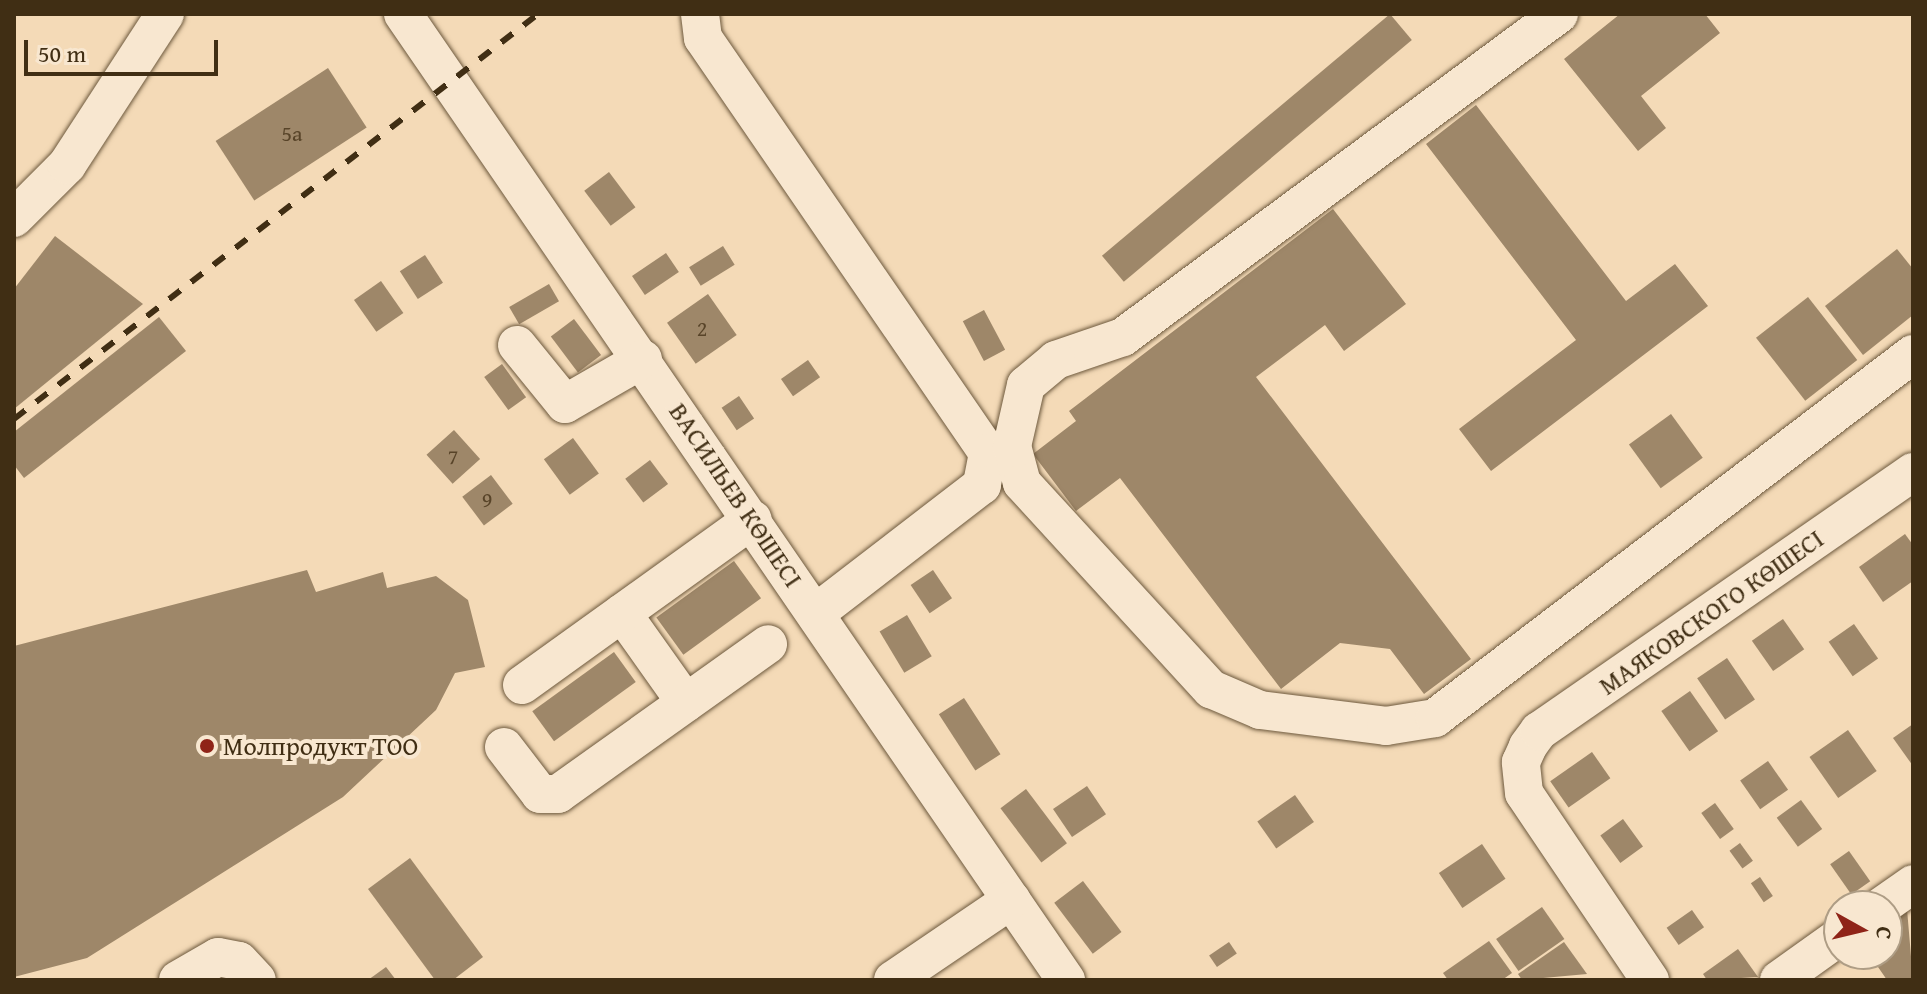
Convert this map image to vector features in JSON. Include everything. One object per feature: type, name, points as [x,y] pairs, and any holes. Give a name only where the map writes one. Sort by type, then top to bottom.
[{"type":"street","points":[[14,218],[67,165],[165,14]]},
{"type":"street","name":"ВАСИЛЬЕВ КӨШЕСІ","points":[[403,14],[753,519],[1066,980]]},
{"type":"street","points":[[700,14],[703,38],[988,453],[982,485],[816,613]]},
{"type":"street","points":[[1559,14],[1123,337],[1056,360],[1026,385],[1012,446],[1022,483],[1211,689],[1260,710],[1386,726],[1435,718],[1913,354]]},
{"type":"street","points":[[517,345],[565,404],[643,359]]},
{"type":"street","name":"МАЯКОВСКОГО КӨШЕСІ","points":[[1650,980],[1524,793],[1521,762],[1539,731],[1913,472]]},
{"type":"street","points":[[522,685],[753,519]]},
{"type":"street","points":[[622,613],[686,703]]},
{"type":"street","points":[[504,747],[533,787],[550,796],[768,644]]},
{"type":"street","points":[[893,980],[1011,900]]},
{"type":"street","points":[[1779,980],[1823,948]]},
{"type":"street","points":[[178,980],[218,957],[239,961],[257,980]]},
{"type":"building","points":[[1390,14],[1412,40],[1124,282],[1102,256]]},
{"type":"building","points":[[1620,14],[1705,14],[1720,33],[1641,96],[1666,128],[1638,151],[1564,59]]},
{"type":"building","points":[[328,68],[367,128],[254,201],[216,141]]},
{"type":"building","points":[[1476,105],[1626,301],[1675,264],[1708,306],[1491,471],[1459,429],[1576,340],[1426,144]]},
{"type":"building","points":[[609,172],[635,207],[611,226],[584,191]]},
{"type":"building","points":[[1333,209],[1406,304],[1344,351],[1325,325],[1256,377],[1471,659],[1424,694],[1390,649],[1340,643],[1281,689],[1120,478],[1076,511],[1033,454],[1076,421],[1069,411]]},
{"type":"building","points":[[55,236],[143,304],[14,409],[14,289]]},
{"type":"building","points":[[723,246],[735,265],[701,286],[689,267]]},
{"type":"building","points":[[1897,249],[1913,269],[1913,315],[1863,355],[1825,306]]},
{"type":"building","points":[[666,253],[679,272],[645,295],[632,276]]},
{"type":"building","points":[[425,255],[443,283],[418,299],[400,271]]},
{"type":"building","points":[[381,281],[403,313],[376,332],[354,300]]},
{"type":"building","points":[[549,284],[559,301],[519,324],[509,307]]},
{"type":"building","points":[[708,294],[737,335],[696,364],[667,323]]},
{"type":"building","points":[[1808,297],[1857,360],[1805,401],[1756,338]]},
{"type":"building","points":[[984,310],[1005,350],[984,361],[963,321]]},
{"type":"building","points":[[159,317],[186,351],[24,478],[14,465],[14,432]]},
{"type":"building","points":[[574,319],[601,355],[578,372],[551,336]]},
{"type":"building","points":[[808,360],[820,377],[793,396],[781,379]]},
{"type":"building","points":[[502,364],[526,397],[508,410],[484,377]]},
{"type":"building","points":[[739,396],[754,418],[737,430],[722,408]]},
{"type":"building","points":[[1671,414],[1703,458],[1661,488],[1629,445]]},
{"type":"building","points":[[454,430],[480,459],[453,484],[427,455]]},
{"type":"building","points":[[573,438],[599,474],[570,495],[544,459]]},
{"type":"building","points":[[650,460],[668,484],[643,503],[625,479]]},
{"type":"building","points":[[491,475],[513,504],[484,525],[462,497]]},
{"type":"building","points":[[1905,534],[1913,545],[1913,581],[1883,602],[1859,567]]},
{"type":"building","points":[[734,561],[761,598],[683,655],[656,617]]},
{"type":"building","name":"Молпродукт ТОО","points":[[307,570],[316,592],[383,572],[387,588],[436,576],[468,600],[485,667],[455,673],[436,710],[343,797],[87,958],[14,977],[14,646]]},
{"type":"building","points":[[933,570],[952,598],[930,613],[911,585]]},
{"type":"building","points":[[907,615],[932,656],[904,673],[880,631]]},
{"type":"building","points":[[1783,619],[1804,649],[1773,671],[1752,641]]},
{"type":"building","points":[[1854,624],[1878,658],[1853,676],[1829,642]]},
{"type":"building","points":[[614,652],[636,682],[554,741],[532,711]]},
{"type":"building","points":[[1727,658],[1755,699],[1725,720],[1697,678]]},
{"type":"building","points":[[1690,691],[1718,731],[1689,751],[1661,711]]},
{"type":"building","points":[[964,698],[1000,754],[975,771],[939,714]]},
{"type":"building","points":[[1913,724],[1913,766],[1893,738]]},
{"type":"building","points":[[1848,730],[1877,771],[1838,798],[1809,757]]},
{"type":"building","points":[[1592,752],[1610,778],[1569,807],[1550,781]]},
{"type":"building","points":[[1768,761],[1788,790],[1760,809],[1740,781]]},
{"type":"building","points":[[1087,786],[1106,814],[1072,837],[1053,809]]},
{"type":"building","points":[[1026,789],[1067,843],[1041,863],[1000,808]]},
{"type":"building","points":[[1295,795],[1314,822],[1276,848],[1257,821]]},
{"type":"building","points":[[1801,800],[1822,829],[1798,847],[1777,818]]},
{"type":"building","points":[[1715,803],[1734,829],[1720,839],[1701,813]]},
{"type":"building","points":[[1623,819],[1643,847],[1620,863],[1600,835]]},
{"type":"building","points":[[1740,843],[1753,861],[1742,868],[1729,851]]},
{"type":"building","points":[[1482,844],[1505,879],[1462,908],[1439,873]]},
{"type":"building","points":[[1849,851],[1870,881],[1858,890],[1848,890],[1830,864]]},
{"type":"building","points":[[410,858],[483,957],[453,980],[435,980],[368,889]]},
{"type":"building","points":[[1760,877],[1773,896],[1764,902],[1751,883]]},
{"type":"building","points":[[1083,881],[1122,932],[1093,954],[1054,903]]},
{"type":"building","points":[[1542,907],[1564,939],[1518,971],[1496,939]]},
{"type":"building","points":[[1907,909],[1913,980],[1887,980],[1880,970],[1903,970],[1903,912]]},
{"type":"building","points":[[1692,910],[1704,927],[1679,945],[1667,928]]},
{"type":"building","points":[[1489,941],[1512,973],[1502,980],[1448,980],[1443,973]]},
{"type":"building","points":[[1229,942],[1237,954],[1217,967],[1209,955]]},
{"type":"building","points":[[1564,942],[1587,974],[1522,980],[1518,974]]},
{"type":"building","points":[[1738,949],[1758,977],[1707,980],[1703,974]]},
{"type":"building","points":[[386,967],[396,980],[368,980]]},
{"type":"railway","points":[[14,419],[538,14]]},
{"type":"place","name":"Молпродукт ТОО","points":[[207,746]]}]
